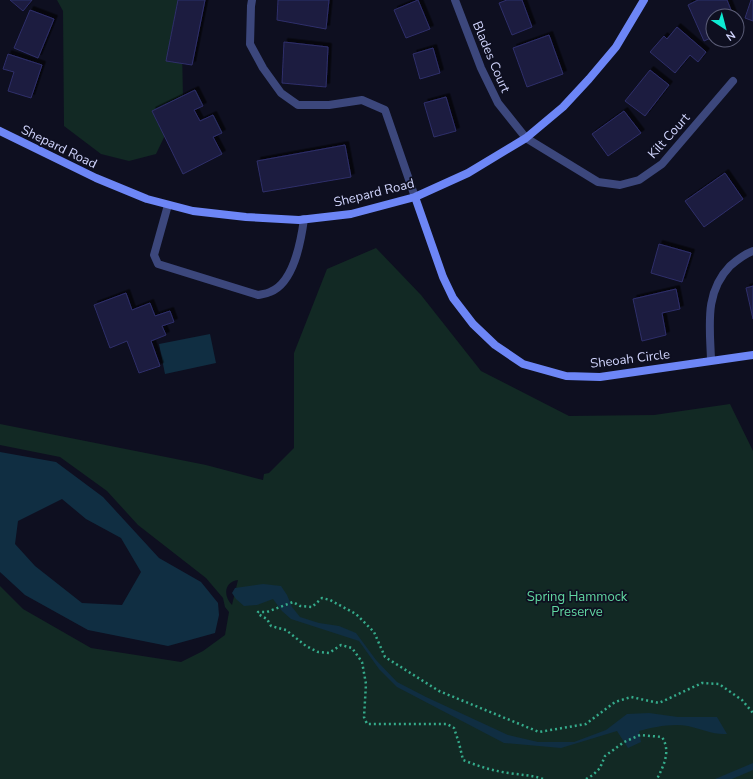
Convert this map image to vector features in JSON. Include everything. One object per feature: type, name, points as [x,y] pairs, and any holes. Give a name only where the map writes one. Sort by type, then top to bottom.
[{"type":"street","points":[[252,0],[250,44],[263,68],[281,93],[298,105],[330,105],[362,100],[385,110],[415,197]]},
{"type":"street","name":"Blades Court","points":[[455,0],[481,68],[498,103],[526,138]]},
{"type":"street","name":"Shepard Road","points":[[0,131],[96,178],[147,199],[193,211],[246,217],[304,219],[351,214],[415,197],[468,173],[526,138],[562,107],[590,79],[616,47],[644,0]]},
{"type":"street","name":"Kilt Court","points":[[526,138],[598,182],[620,185],[639,180],[662,164],[733,81]]},
{"type":"street","name":"Sheoah Circle","points":[[415,197],[443,277],[453,298],[473,324],[494,345],[523,364],[566,376],[600,377],[753,355]]},
{"type":"street","points":[[168,205],[154,255],[158,264],[258,295],[271,292],[283,282],[290,271],[301,244],[304,219]]},
{"type":"street","points":[[711,360],[710,307],[714,289],[728,268],[737,260],[753,251]]},
{"type":"path","points":[[543,779],[536,776],[508,773],[477,766],[463,760],[460,743],[454,728],[447,724],[367,724],[364,717],[366,684],[362,662],[352,648],[341,645],[329,653],[318,652],[306,646],[286,630],[271,626],[266,619],[258,614],[258,612],[266,612],[293,602],[300,606],[312,607],[322,598],[330,600],[356,614],[374,632],[385,657],[439,691],[539,732],[586,724],[615,702],[631,697],[659,703],[702,683],[719,684],[742,700],[753,713]]},
{"type":"path","points":[[586,779],[600,768],[605,756],[624,742],[640,735],[662,737],[664,739],[667,757],[657,779]]},
{"type":"green space","points":[[57,0],[181,0],[183,98],[156,154],[129,161],[101,154],[64,126],[63,11]]},
{"type":"green space","name":"Spring Hammock Preserve","points":[[376,248],[421,295],[481,371],[569,416],[654,415],[730,404],[753,451],[753,779],[0,779],[0,586],[23,609],[91,648],[181,662],[203,651],[225,635],[229,612],[225,607],[223,598],[206,578],[138,525],[107,491],[60,457],[0,445],[0,424],[206,465],[263,480],[264,474],[269,473],[294,448],[294,353],[327,269]],"holes":[[[238,580],[232,605],[227,598],[226,590],[230,583]]]},
{"type":"water","points":[[210,334],[216,363],[165,374],[159,344]]},
{"type":"water","points":[[0,452],[56,462],[103,497],[159,558],[201,582],[218,603],[219,615],[215,633],[168,646],[88,630],[25,595],[0,572]],"holes":[[[62,499],[86,519],[121,538],[141,572],[122,605],[82,603],[35,566],[15,544],[18,521]]]},
{"type":"water","points":[[263,584],[281,586],[292,607],[300,617],[319,623],[339,626],[356,633],[376,660],[397,682],[508,735],[538,742],[574,742],[606,730],[627,714],[649,713],[678,717],[717,717],[727,734],[712,733],[682,725],[670,725],[639,731],[641,742],[628,748],[617,731],[561,748],[504,743],[397,687],[379,669],[359,641],[291,619],[282,611],[273,599],[257,605],[244,606],[232,593],[235,588]]},
{"type":"water","points":[[753,763],[753,770],[732,779],[715,779]]},
{"type":"building","points":[[10,0],[32,0],[23,11]]},
{"type":"building","points":[[178,0],[205,0],[192,65],[166,61]]},
{"type":"building","points":[[278,0],[329,0],[326,29],[277,20]]},
{"type":"building","points":[[418,0],[430,29],[406,38],[394,10]]},
{"type":"building","points":[[507,0],[522,0],[532,27],[512,35],[499,3]]},
{"type":"building","points":[[698,0],[727,0],[730,8],[705,8],[704,41],[688,5]]},
{"type":"building","points":[[751,0],[753,0],[753,21],[745,18]]},
{"type":"building","points":[[30,10],[54,19],[38,58],[14,48]]},
{"type":"building","points":[[677,27],[706,52],[698,62],[690,55],[675,73],[650,52],[664,36],[667,39]]},
{"type":"building","points":[[549,35],[563,74],[527,87],[513,48]]},
{"type":"building","points":[[284,42],[328,47],[326,87],[282,83]]},
{"type":"building","points":[[433,48],[440,73],[420,79],[413,54]]},
{"type":"building","points":[[8,54],[42,65],[31,98],[8,91],[14,72],[3,69]]},
{"type":"building","points":[[650,70],[669,85],[645,116],[625,101]]},
{"type":"building","points":[[195,90],[203,106],[194,110],[200,121],[213,115],[222,133],[213,137],[222,154],[183,174],[152,111]]},
{"type":"building","points":[[446,97],[456,131],[434,137],[424,103]]},
{"type":"building","points":[[624,111],[641,133],[608,156],[592,134]]},
{"type":"building","points":[[345,145],[351,177],[263,192],[257,161]]},
{"type":"building","points":[[725,173],[743,199],[704,227],[685,201]]},
{"type":"building","points":[[659,244],[691,253],[682,282],[651,273]]},
{"type":"building","points":[[753,286],[753,319],[746,288]]},
{"type":"building","points":[[676,289],[680,309],[662,313],[666,335],[642,341],[633,299]]},
{"type":"building","points":[[126,293],[132,310],[150,303],[155,316],[170,311],[174,322],[162,326],[166,335],[151,341],[160,366],[139,373],[127,341],[110,348],[94,305]]}]
